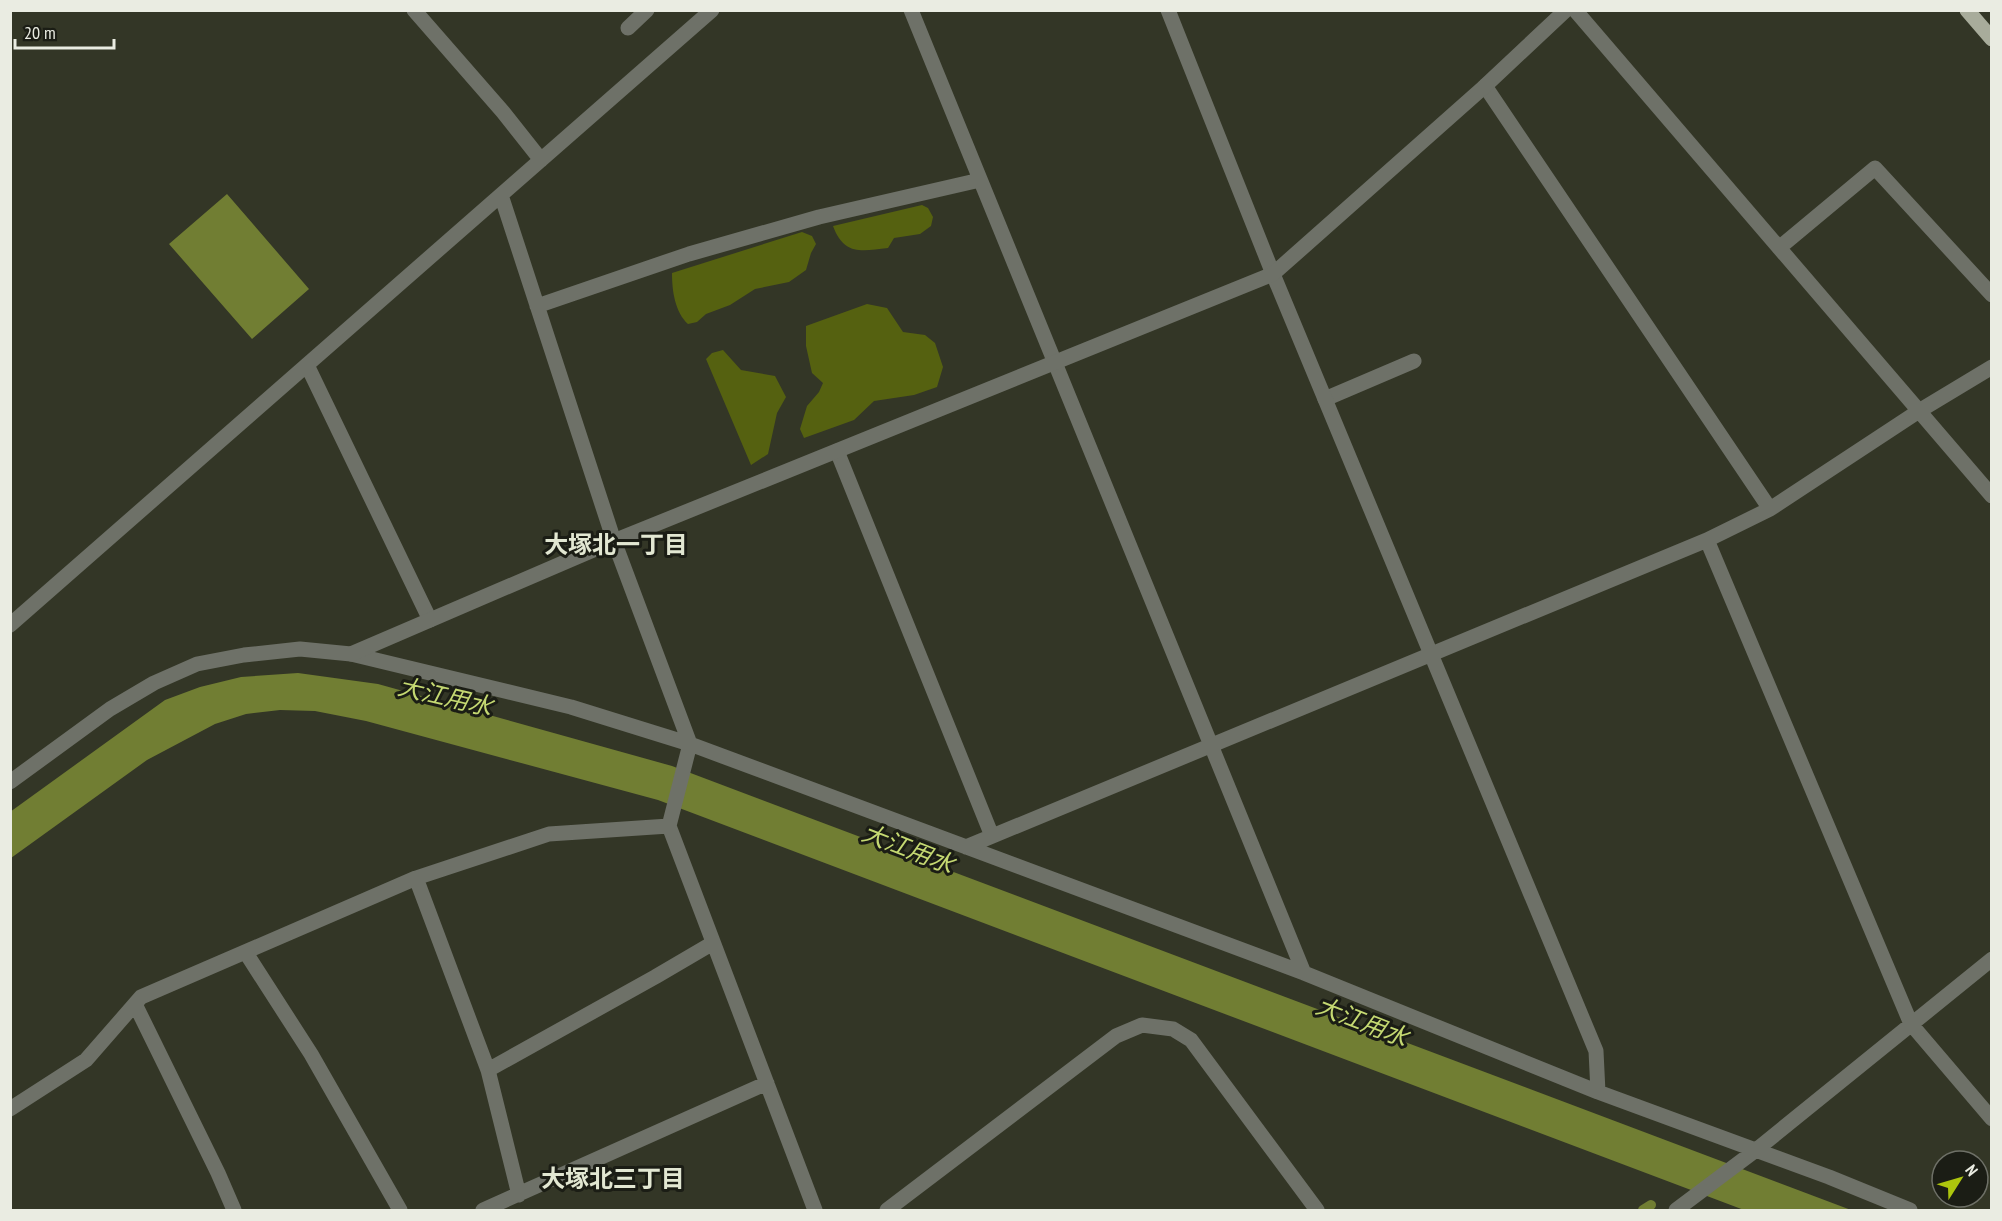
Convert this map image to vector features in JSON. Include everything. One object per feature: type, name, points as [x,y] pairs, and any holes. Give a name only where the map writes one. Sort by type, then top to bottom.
[{"type":"main road","points":[[1967,10],[1992,39]]},
{"type":"street","points":[[414,10],[503,112],[541,160]]},
{"type":"street","points":[[628,28],[647,10]]},
{"type":"street","points":[[10,625],[711,10]]},
{"type":"street","points":[[911,10],[1304,973]]},
{"type":"street","points":[[1167,10],[1324,399],[1596,1051],[1598,1092]]},
{"type":"street","points":[[351,654],[614,541],[1273,274],[1485,86],[1566,10]]},
{"type":"street","points":[[1575,10],[1992,496]]},
{"type":"street","points":[[1485,86],[1770,509]]},
{"type":"street","points":[[1779,248],[1875,168],[1992,295]]},
{"type":"street","points":[[537,306],[689,254],[819,217],[980,180]]},
{"type":"street","points":[[501,195],[614,541],[690,744],[670,821],[713,943],[815,1210]]},
{"type":"street","points":[[1324,399],[1414,361]]},
{"type":"street","points":[[307,365],[430,620]]},
{"type":"street","points":[[966,847],[1707,540],[1770,509],[1919,411],[1992,367]]},
{"type":"street","points":[[837,451],[992,836]]},
{"type":"street","points":[[1707,540],[1911,1024],[1992,1119]]},
{"type":"street","points":[[10,782],[110,709],[154,682],[197,664],[244,655],[300,649],[351,654],[571,707],[690,744],[1304,973],[1598,1092],[1830,1177],[1910,1210]]},
{"type":"street","points":[[10,1109],[86,1060],[141,997],[416,878],[549,834],[670,821]]},
{"type":"street","points":[[416,878],[488,1070],[519,1194]]},
{"type":"street","points":[[488,1070],[713,943]]},
{"type":"street","points":[[246,953],[311,1054],[400,1210]]},
{"type":"street","points":[[1676,1210],[1756,1150],[1992,959]]},
{"type":"street","points":[[135,1004],[234,1210]]},
{"type":"street","points":[[887,1210],[1116,1036],[1142,1025],[1173,1029],[1191,1040],[1317,1210]]},
{"type":"street","points":[[483,1210],[766,1083]]},
{"type":"shaded area","points":[[227,194],[309,289],[252,339],[169,244]]},
{"type":"shaded area","points":[[922,205],[928,208],[933,217],[931,226],[920,234],[894,238],[888,248],[862,250],[848,247],[837,236],[833,226]]},
{"type":"shaded area","points":[[802,232],[812,236],[816,244],[806,270],[789,282],[755,289],[730,305],[706,314],[697,322],[688,324],[680,314],[675,301],[672,273]]},
{"type":"shaded area","points":[[867,304],[887,308],[903,332],[925,335],[935,343],[943,367],[937,387],[914,395],[874,401],[854,420],[804,438],[800,429],[807,406],[819,392],[823,383],[812,373],[806,346],[806,326]]},
{"type":"shaded area","points":[[723,350],[741,370],[775,376],[786,397],[777,413],[768,454],[751,465],[706,359],[712,353]]},
{"type":"shaded area","points":[[298,673],[378,684],[672,766],[1851,1210],[1744,1210],[658,800],[366,721],[315,711],[280,710],[246,714],[215,724],[147,760],[11,858],[10,812],[165,700],[200,687],[241,677]]},
{"type":"waterway","points":[[1643,1210],[1651,1205]]},
{"type":"district","name":"大塚北一丁目","points":[[616,545]]},
{"type":"district","name":"大塚北三丁目","points":[[613,1179]]},
{"type":"water label","name":"大江用水","points":[[445,697]]},
{"type":"water label","name":"大江用水","points":[[908,849]]},
{"type":"water label","name":"大江用水","points":[[1362,1022]]}]
